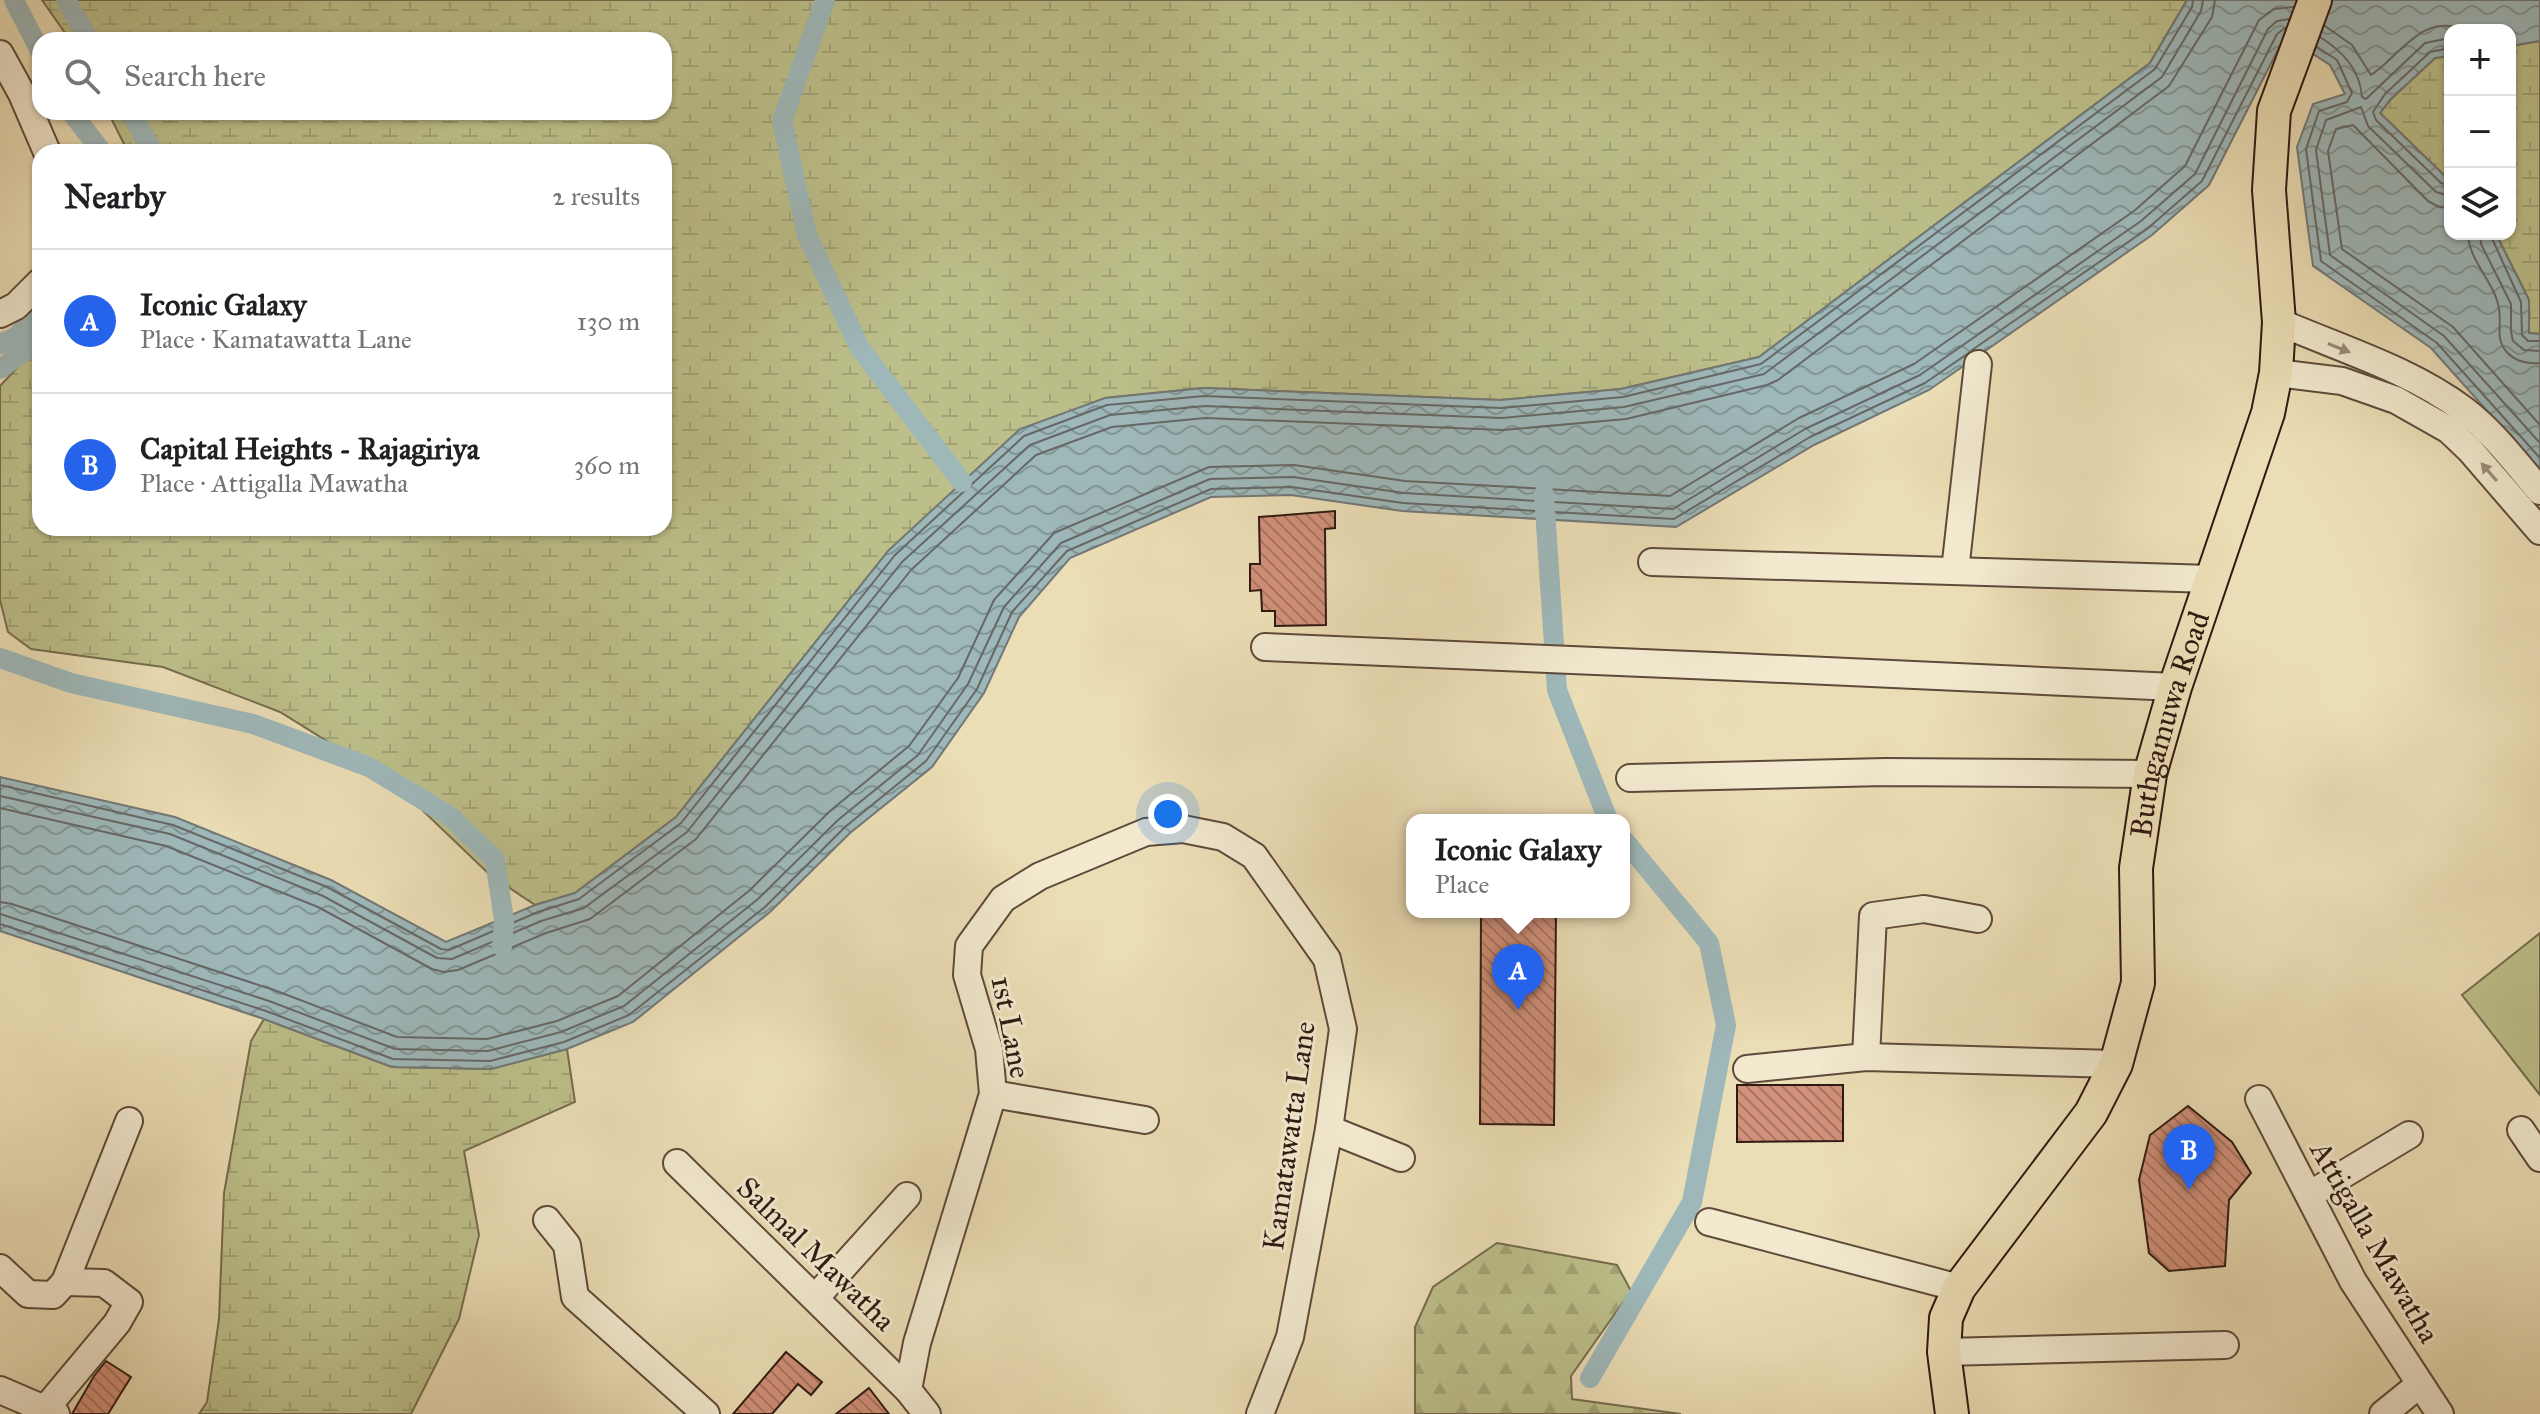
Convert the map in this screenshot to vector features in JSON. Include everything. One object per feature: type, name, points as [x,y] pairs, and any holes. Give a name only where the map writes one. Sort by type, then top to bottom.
[{"type":"main road","name":"Buthgamuwa Road","points":[[1952,1414],[1944,1352],[1946,1318],[1959,1288],[2091,1113],[2116,1064],[2138,983],[2136,868],[2150,774],[2175,687],[2268,413],[2276,373],[2279,322],[2269,190],[2274,111],[2315,0]]},
{"type":"street","points":[[0,54],[32,117]]},
{"type":"street","points":[[33,120],[44,144]]},
{"type":"street","points":[[0,314],[16,306],[32,290]]},
{"type":"street","points":[[2279,322],[2400,373],[2463,409],[2486,429],[2540,491]]},
{"type":"street","points":[[1955,571],[1978,364]]},
{"type":"street","points":[[2276,373],[2342,381],[2396,400],[2449,430],[2540,531]]},
{"type":"street","points":[[1652,562],[2211,579]]},
{"type":"street","points":[[1265,647],[1858,670],[2175,687]]},
{"type":"street","points":[[1630,778],[1885,772],[2150,774]]},
{"type":"street","name":"Kamatawatta Lane","points":[[1146,832],[1183,829],[1223,837],[1254,856],[1327,959],[1343,1029],[1329,1129],[1290,1337],[1260,1414]]},
{"type":"street","name":"1st Lane","points":[[908,1390],[917,1343],[993,1094],[989,1049],[967,975],[969,946],[1003,899],[1040,876],[1146,832]]},
{"type":"street","points":[[1866,1057],[1873,916],[1924,909],[1978,919]]},
{"type":"street","points":[[1747,1069],[1866,1057],[2116,1064]]},
{"type":"street","points":[[993,1094],[1145,1120]]},
{"type":"street","name":"Attigalla Mawatha","points":[[2259,1099],[2353,1281],[2440,1414]]},
{"type":"street","points":[[0,1268],[28,1294],[53,1295],[65,1282],[129,1121]]},
{"type":"street","points":[[1329,1129],[1401,1158]]},
{"type":"street","points":[[2521,1130],[2540,1158]]},
{"type":"street","points":[[2309,1195],[2409,1135]]},
{"type":"street","name":"Salmal Mawatha","points":[[677,1163],[908,1390]]},
{"type":"street","points":[[816,1297],[907,1196]]},
{"type":"street","points":[[547,1220],[567,1245],[575,1297],[706,1414]]},
{"type":"street","points":[[1709,1222],[1959,1288]]},
{"type":"street","points":[[0,1390],[51,1411],[117,1323],[129,1302],[104,1283],[65,1282]]},
{"type":"street","points":[[1944,1352],[2225,1345]]},
{"type":"street","points":[[2383,1414],[2420,1384]]},
{"type":"street","points":[[908,1390],[927,1414]]},
{"type":"green space","points":[[42,0],[2187,0],[2150,63],[1759,357],[1621,389],[1500,400],[1204,388],[1105,398],[889,550],[676,817],[575,893],[535,905],[490,875],[394,783],[280,712],[163,667],[31,649],[8,632],[0,600],[0,386],[32,352],[32,536],[672,536],[672,144],[124,144],[112,120],[672,120],[672,32],[64,32]]},
{"type":"green space","points":[[2540,41],[2540,334],[2529,333],[2529,300],[2499,240],[2516,240],[2516,45]]},
{"type":"green space","points":[[2444,57],[2444,175],[2380,113],[2435,58]]},
{"type":"green space","points":[[2540,933],[2540,1095],[2462,995]]},
{"type":"green space","points":[[264,1019],[392,1067],[491,1069],[567,1049],[575,1102],[464,1151],[479,1235],[459,1319],[411,1414],[199,1414],[207,1402],[219,1319],[224,1193],[251,1041]]},
{"type":"green space","points":[[1497,1243],[1617,1265],[1631,1291],[1571,1376],[1572,1399],[1681,1414],[1415,1414],[1415,1327],[1433,1287]]},
{"type":"water","points":[[2187,0],[2540,0],[2540,41],[2516,45],[2516,24],[2444,24],[2444,57],[2435,58],[2380,113],[2444,175],[2444,240],[2499,240],[2529,300],[2529,333],[2540,334],[2540,470],[2431,348],[2313,266],[2297,147],[2313,104],[2345,94],[2330,65],[2285,36],[2209,185],[2152,235],[1929,390],[1814,445],[1676,527],[1402,511],[1291,495],[1211,497],[1070,558],[1019,617],[984,693],[932,767],[850,833],[770,912],[633,1022],[567,1049],[491,1069],[392,1067],[264,1019],[0,931],[0,777],[175,817],[331,880],[446,942],[535,905],[575,893],[676,817],[889,550],[1020,429],[1105,398],[1204,388],[1500,400],[1621,389],[1759,357],[2150,63]]},
{"type":"building","points":[[1335,511],[1335,528],[1325,529],[1326,625],[1275,626],[1275,611],[1262,611],[1261,590],[1250,591],[1250,564],[1260,564],[1259,517]]},
{"type":"building","points":[[1481,918],[1556,918],[1554,1125],[1480,1124]]},
{"type":"building","points":[[1737,1085],[1843,1085],[1843,1141],[1737,1142]]},
{"type":"building","points":[[2188,1106],[2232,1142],[2251,1173],[2229,1200],[2225,1266],[2169,1271],[2149,1253],[2139,1180],[2150,1135]]},
{"type":"building","points":[[786,1352],[822,1382],[811,1395],[798,1384],[772,1414],[733,1414]]},
{"type":"building","points":[[106,1361],[131,1377],[108,1414],[72,1414],[94,1376]]},
{"type":"building","points":[[869,1388],[889,1414],[836,1414]]},
{"type":"waterway","points":[[14,0],[32,35]]},
{"type":"waterway","points":[[66,0],[84,32]]},
{"type":"waterway","points":[[825,0],[782,121],[807,235],[859,347],[962,482]]},
{"type":"waterway","points":[[77,120],[96,144]]},
{"type":"waterway","points":[[135,120],[148,144]]},
{"type":"waterway","points":[[0,344],[16,337],[32,320]]},
{"type":"waterway","points":[[0,369],[32,346]]},
{"type":"waterway","points":[[1544,494],[1557,690],[1606,814]]},
{"type":"waterway","points":[[0,658],[71,683],[253,724],[369,767],[451,817],[495,860],[504,920],[502,947]]},
{"type":"waterway","points":[[1590,1378],[1692,1202],[1726,1025],[1709,943],[1630,847]]},
{"type":"place","name":"Iconic Galaxy","points":[[1518,1010]]},
{"type":"place","name":"Capital Heights - Rajagiriya","points":[[2189,1190]]}]
